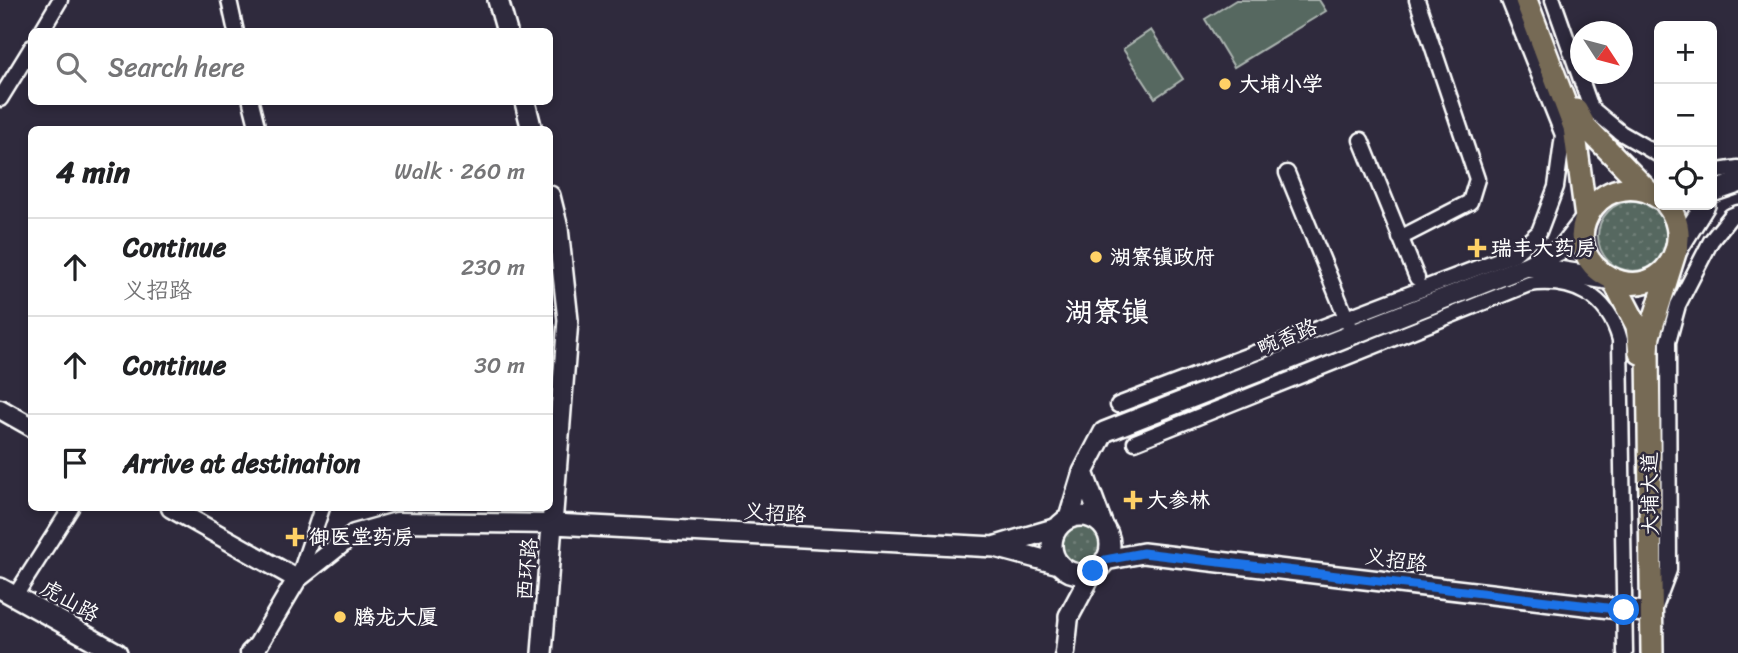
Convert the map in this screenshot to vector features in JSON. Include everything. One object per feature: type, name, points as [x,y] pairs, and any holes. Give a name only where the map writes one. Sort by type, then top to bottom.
[{"type":"main road","points":[[498,0],[505,28]]},
{"type":"main road","points":[[1526,0],[1580,127],[1654,192]]},
{"type":"main road","points":[[1533,0],[1580,127],[1586,218],[1583,236],[1587,255],[1597,270],[1613,281],[1644,338]]},
{"type":"main road","points":[[526,105],[531,126]]},
{"type":"main road","points":[[1717,189],[1738,183]]},
{"type":"main road","points":[[1586,218],[1597,202],[1612,192],[1630,188],[1654,194]]},
{"type":"main road","name":"西环路","points":[[542,653],[568,320],[558,228],[553,208]]},
{"type":"main road","points":[[1644,338],[1675,253],[1677,226],[1669,210]]},
{"type":"main road","points":[[1527,266],[1631,284],[1650,280],[1665,269],[1700,210]]},
{"type":"main road","name":"畹香路","points":[[1063,523],[1083,472],[1104,432],[1350,326],[1527,266],[1562,248],[1586,218]]},
{"type":"main road","name":"大埔大道","points":[[1644,338],[1640,612],[1644,653]]},
{"type":"main road","points":[[1069,616],[1110,547],[1083,472]]},
{"type":"main road","points":[[995,547],[1083,515],[1143,553]]},
{"type":"main road","points":[[1063,523],[1051,543],[1061,566],[1069,616]]},
{"type":"main road","name":"义招路","points":[[554,524],[995,547]]},
{"type":"main road","points":[[995,547],[1061,566],[1078,574],[1143,553]]},
{"type":"main road","name":"义招路","points":[[1143,553],[1640,612]]},
{"type":"main road","name":"虎山路","points":[[8,592],[117,653]]},
{"type":"main road","name":"大埔大道","points":[[1640,612],[1652,653]]},
{"type":"street","points":[[43,28],[60,0]]},
{"type":"street","points":[[229,0],[235,28]]},
{"type":"street","points":[[1400,238],[1470,202],[1476,179],[1417,0]]},
{"type":"street","points":[[1118,405],[1350,326],[1514,254],[1539,232],[1556,187],[1563,135],[1509,0]]},
{"type":"street","points":[[1553,0],[1591,108],[1621,133],[1654,152]]},
{"type":"street","points":[[0,99],[28,54]]},
{"type":"street","points":[[252,105],[257,126]]},
{"type":"street","points":[[1361,140],[1417,278]]},
{"type":"street","points":[[1717,186],[1738,168]]},
{"type":"street","points":[[1287,173],[1350,326]]},
{"type":"street","points":[[1625,653],[1640,612],[1669,570],[1668,342],[1678,305],[1712,241],[1731,216],[1738,213]]},
{"type":"street","points":[[1135,442],[1529,284],[1549,281],[1574,285],[1595,299],[1608,315],[1620,340],[1640,612]]},
{"type":"street","points":[[0,409],[28,425]]},
{"type":"street","points":[[8,592],[69,511]]},
{"type":"street","points":[[176,511],[298,579]]},
{"type":"street","points":[[255,650],[298,579],[321,511]]},
{"type":"street","points":[[298,579],[354,534],[397,522],[554,524]]},
{"type":"street","points":[[1065,653],[1069,616]]},
{"type":"green space","points":[[1236,0],[1319,0],[1326,11],[1234,67],[1205,19]]},
{"type":"green space","points":[[1151,30],[1183,79],[1155,98],[1123,49]]},
{"type":"green space","points":[[1626,202],[1640,202],[1652,207],[1658,211],[1667,229],[1667,243],[1662,255],[1658,261],[1640,270],[1626,270],[1614,265],[1608,261],[1599,243],[1599,229],[1604,217],[1608,211]]},
{"type":"green space","points":[[1081,526],[1094,532],[1100,545],[1094,558],[1081,564],[1068,558],[1062,545],[1068,532]]},
{"type":"place","name":"大埔小学","points":[[1225,84]]},
{"type":"place","name":"瑞丰大药房","points":[[1477,248]]},
{"type":"place","name":"湖寮镇政府","points":[[1096,257]]},
{"type":"place","name":"大参林","points":[[1133,500]]},
{"type":"place","name":"御医堂药房","points":[[295,537]]},
{"type":"place","name":"腾龙大厦","points":[[340,617]]},
{"type":"district","name":"湖寮镇","points":[[1107,311]]},
{"type":"route","points":[[1093,571],[1105,560],[1143,553],[1624,610]]}]
